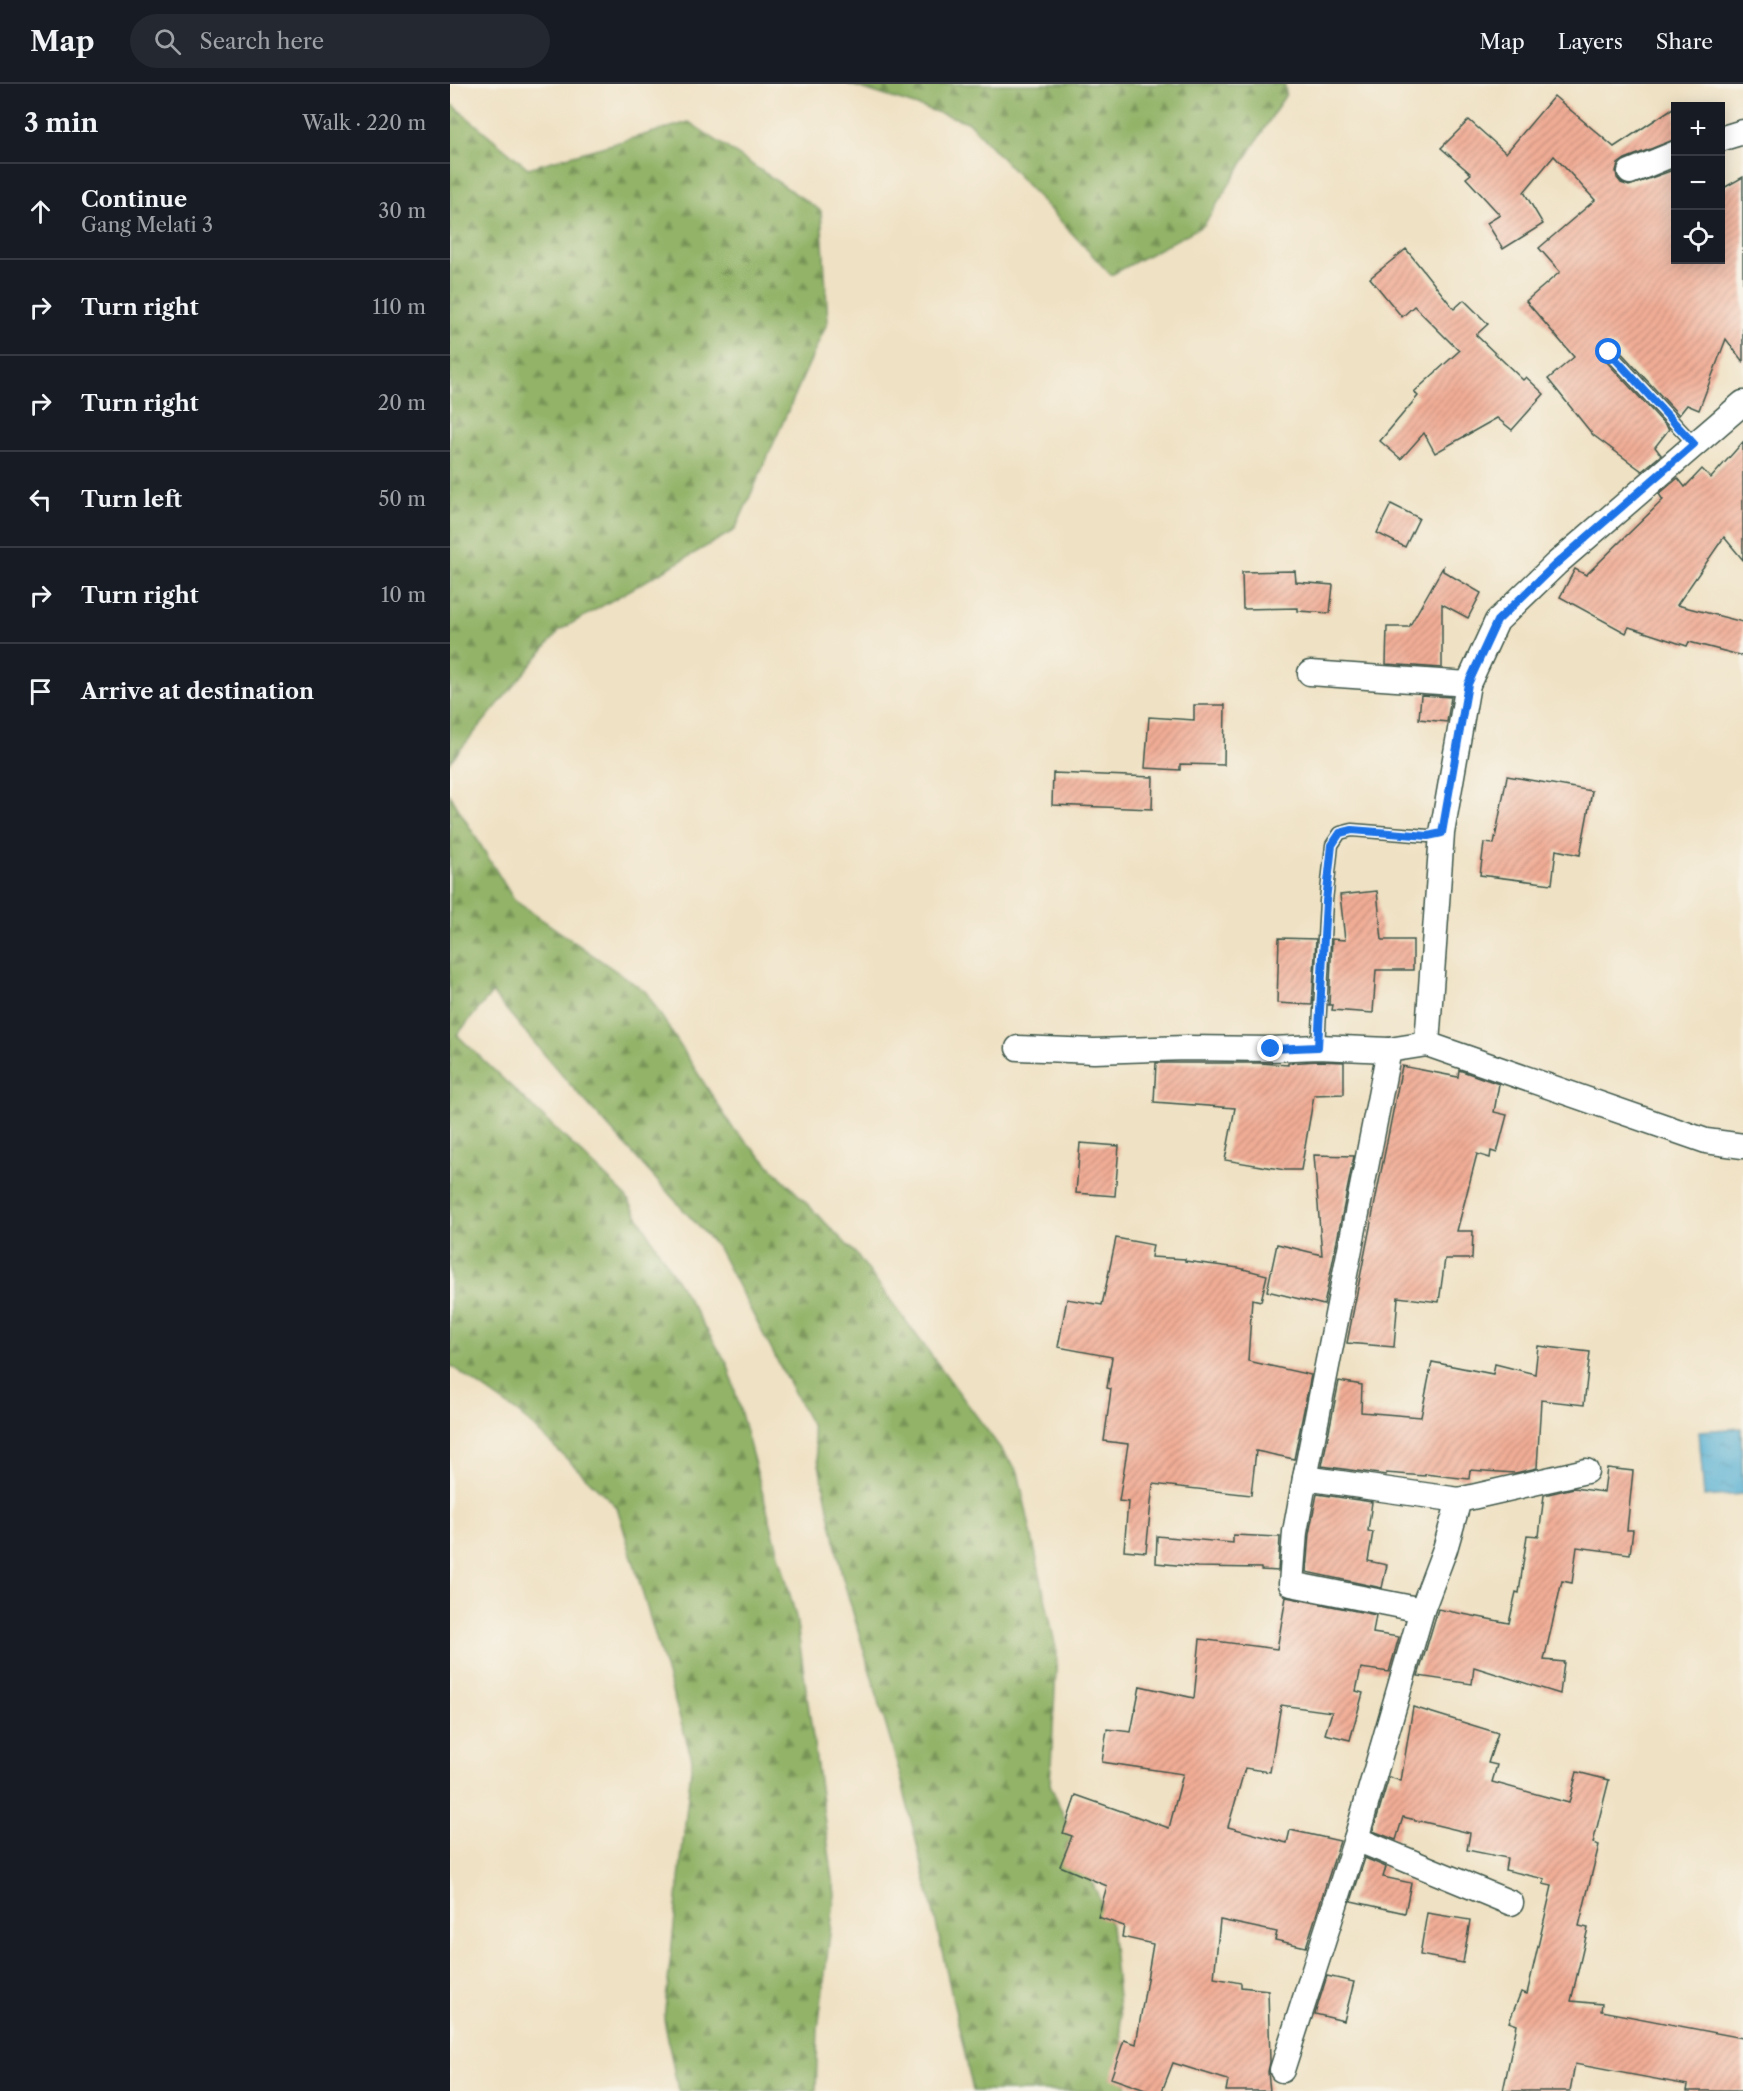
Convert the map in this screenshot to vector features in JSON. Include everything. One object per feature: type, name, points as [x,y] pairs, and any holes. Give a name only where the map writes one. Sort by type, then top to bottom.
[{"type":"street","points":[[1725,137],[1743,132]]},
{"type":"street","points":[[1630,172],[1671,155]]},
{"type":"street","points":[[1427,1044],[1442,833],[1468,684],[1497,621],[1556,564],[1743,403]]},
{"type":"street","points":[[1310,673],[1468,684]]},
{"type":"street","points":[[1018,1048],[1094,1052],[1186,1048],[1318,1047],[1389,1050],[1427,1044],[1706,1141],[1743,1146]]},
{"type":"street","points":[[1389,1050],[1305,1478],[1296,1532],[1291,1584],[1422,1610]]},
{"type":"street","points":[[1305,1478],[1459,1500],[1586,1471]]},
{"type":"street","points":[[1282,2070],[1356,1839],[1422,1610],[1445,1549],[1459,1500]]},
{"type":"street","points":[[1356,1839],[1511,1903]]},
{"type":"lane","points":[[1609,352],[1694,444]]},
{"type":"lane","points":[[1318,1047],[1326,901],[1332,845],[1340,833],[1352,830],[1428,836],[1442,833]]},
{"type":"green space","points":[[848,84],[1285,84],[1286,94],[1204,225],[1111,275],[968,122]]},
{"type":"green space","points":[[450,103],[528,168],[689,122],[821,211],[828,321],[735,530],[560,630],[450,762]]},
{"type":"green space","points":[[450,795],[514,900],[646,992],[732,1127],[857,1255],[1018,1472],[1057,1653],[1050,1784],[1111,1926],[1127,2091],[973,2091],[900,1774],[842,1575],[811,1425],[718,1248],[567,1081],[492,993],[457,1035],[625,1195],[728,1365],[796,1617],[835,1894],[818,2029],[816,2091],[678,2091],[664,2019],[692,1759],[617,1507],[521,1415],[450,1365]]},
{"type":"water","points":[[1741,1428],[1743,1494],[1704,1497],[1699,1431]]},
{"type":"building","points":[[1554,96],[1614,147],[1671,109],[1671,141],[1625,159],[1618,164],[1616,171],[1621,183],[1629,186],[1671,171],[1671,264],[1725,264],[1725,187],[1743,177],[1743,362],[1726,339],[1699,410],[1687,405],[1679,415],[1615,346],[1608,344],[1601,349],[1603,358],[1669,429],[1655,447],[1661,455],[1642,471],[1593,435],[1548,379],[1574,357],[1526,301],[1560,272],[1539,248],[1595,200],[1554,156],[1524,192],[1543,224],[1503,249],[1487,223],[1500,215],[1466,178],[1471,174],[1441,148],[1469,120],[1506,153]]},
{"type":"building","points":[[1406,249],[1454,309],[1464,300],[1488,324],[1476,335],[1523,380],[1526,377],[1544,394],[1512,430],[1497,418],[1435,453],[1424,433],[1401,459],[1380,441],[1418,396],[1414,392],[1459,351],[1414,306],[1402,317],[1370,278]]},
{"type":"building","points":[[1743,442],[1743,560],[1724,537],[1677,605],[1743,622],[1743,656],[1689,642],[1687,646],[1629,627],[1626,633],[1560,597],[1575,569],[1586,575],[1663,500],[1659,494],[1678,478],[1685,487],[1702,469],[1711,478]]},
{"type":"building","points":[[1391,504],[1419,518],[1405,547],[1377,533]]},
{"type":"building","points":[[1443,567],[1443,571],[1481,593],[1468,618],[1442,604],[1442,668],[1386,664],[1387,627],[1409,627]]},
{"type":"building","points":[[1295,571],[1296,582],[1333,585],[1330,613],[1298,611],[1298,608],[1243,609],[1242,572]]},
{"type":"building","points":[[1421,695],[1451,697],[1447,722],[1419,719]]},
{"type":"building","points":[[1194,705],[1225,705],[1224,765],[1180,764],[1180,770],[1145,768],[1149,717],[1194,720]]},
{"type":"building","points":[[1053,773],[1153,777],[1152,809],[1052,805]]},
{"type":"building","points":[[1507,776],[1592,791],[1580,855],[1556,850],[1552,884],[1480,875],[1484,843],[1494,844]]},
{"type":"building","points":[[1377,891],[1382,940],[1413,940],[1413,970],[1376,970],[1373,1013],[1332,1010],[1333,1005],[1329,1005],[1332,939],[1345,940],[1340,895]]},
{"type":"building","points":[[1279,938],[1316,939],[1312,1005],[1277,1003]]},
{"type":"building","points":[[1344,1062],[1344,1094],[1314,1095],[1301,1170],[1285,1170],[1225,1160],[1235,1108],[1154,1102],[1156,1063],[1288,1065],[1288,1063]]},
{"type":"building","points":[[1402,1066],[1458,1077],[1459,1070],[1499,1084],[1494,1112],[1507,1115],[1497,1153],[1491,1151],[1490,1158],[1477,1154],[1457,1231],[1473,1231],[1472,1259],[1445,1259],[1439,1302],[1398,1297],[1394,1347],[1347,1343]]},
{"type":"building","points":[[1080,1143],[1119,1146],[1115,1196],[1076,1193]]},
{"type":"building","points":[[1314,1155],[1354,1156],[1324,1305],[1267,1291],[1277,1244],[1322,1255]]},
{"type":"building","points":[[1116,1238],[1153,1245],[1151,1257],[1185,1259],[1185,1261],[1239,1268],[1267,1275],[1261,1301],[1252,1299],[1248,1361],[1311,1375],[1294,1459],[1256,1451],[1251,1495],[1153,1484],[1146,1552],[1124,1550],[1128,1502],[1119,1501],[1128,1444],[1104,1441],[1111,1389],[1107,1388],[1112,1357],[1058,1347],[1067,1299],[1102,1305]]},
{"type":"building","points":[[1538,1346],[1590,1352],[1584,1405],[1541,1400],[1537,1468],[1515,1473],[1470,1470],[1469,1479],[1425,1474],[1425,1476],[1386,1473],[1386,1475],[1322,1466],[1339,1381],[1362,1385],[1361,1412],[1421,1417],[1432,1362],[1493,1374],[1495,1364],[1535,1374]]},
{"type":"building","points":[[1607,1468],[1633,1471],[1627,1530],[1633,1530],[1630,1554],[1577,1547],[1572,1583],[1562,1581],[1544,1660],[1564,1662],[1560,1694],[1474,1667],[1472,1684],[1418,1676],[1438,1609],[1509,1623],[1516,1592],[1519,1593],[1527,1535],[1539,1536],[1544,1495],[1574,1488],[1604,1492]]},
{"type":"building","points":[[1317,1494],[1372,1502],[1368,1531],[1373,1532],[1368,1561],[1387,1565],[1382,1588],[1306,1572],[1309,1534]]},
{"type":"building","points":[[1233,1535],[1280,1537],[1278,1571],[1261,1570],[1261,1568],[1197,1567],[1156,1563],[1157,1536],[1233,1543]]},
{"type":"building","points":[[1286,1597],[1376,1615],[1373,1633],[1399,1637],[1389,1672],[1361,1668],[1356,1691],[1363,1693],[1350,1740],[1325,1734],[1332,1712],[1281,1705],[1270,1772],[1245,1768],[1228,1827],[1287,1843],[1290,1830],[1340,1841],[1306,1947],[1275,1940],[1277,1932],[1220,1920],[1214,1978],[1241,1983],[1241,1987],[1268,1990],[1270,2091],[1226,2091],[1228,2080],[1173,2063],[1162,2091],[1148,2091],[1111,2078],[1124,2040],[1136,2044],[1153,1944],[1122,1937],[1124,1926],[1098,1917],[1107,1886],[1060,1866],[1072,1836],[1063,1833],[1076,1795],[1169,1828],[1183,1774],[1102,1762],[1107,1729],[1131,1732],[1140,1686],[1194,1698],[1200,1639],[1277,1649]]},
{"type":"building","points":[[1413,1707],[1498,1733],[1488,1763],[1497,1765],[1492,1782],[1569,1803],[1577,1772],[1609,1780],[1593,1843],[1599,1845],[1579,1926],[1588,1928],[1571,2001],[1602,2004],[1601,2011],[1743,2038],[1743,2091],[1687,2091],[1688,2085],[1575,2064],[1570,2091],[1503,2091],[1517,2025],[1509,2022],[1521,1992],[1527,1994],[1552,1886],[1543,1884],[1545,1879],[1505,1870],[1507,1858],[1467,1850],[1470,1833],[1403,1817],[1396,1840],[1373,1831],[1389,1777],[1401,1781]]},
{"type":"building","points":[[1365,1858],[1386,1867],[1383,1877],[1411,1883],[1405,1913],[1351,1901]]},
{"type":"building","points":[[1427,1913],[1470,1920],[1463,1963],[1420,1955]]},
{"type":"building","points":[[1327,1976],[1354,1982],[1344,2021],[1315,2014]]},
{"type":"route","points":[[1271,1049],[1318,1047],[1326,901],[1332,845],[1340,833],[1352,830],[1428,836],[1442,833],[1468,684],[1497,621],[1556,564],[1694,444],[1609,352]]}]
